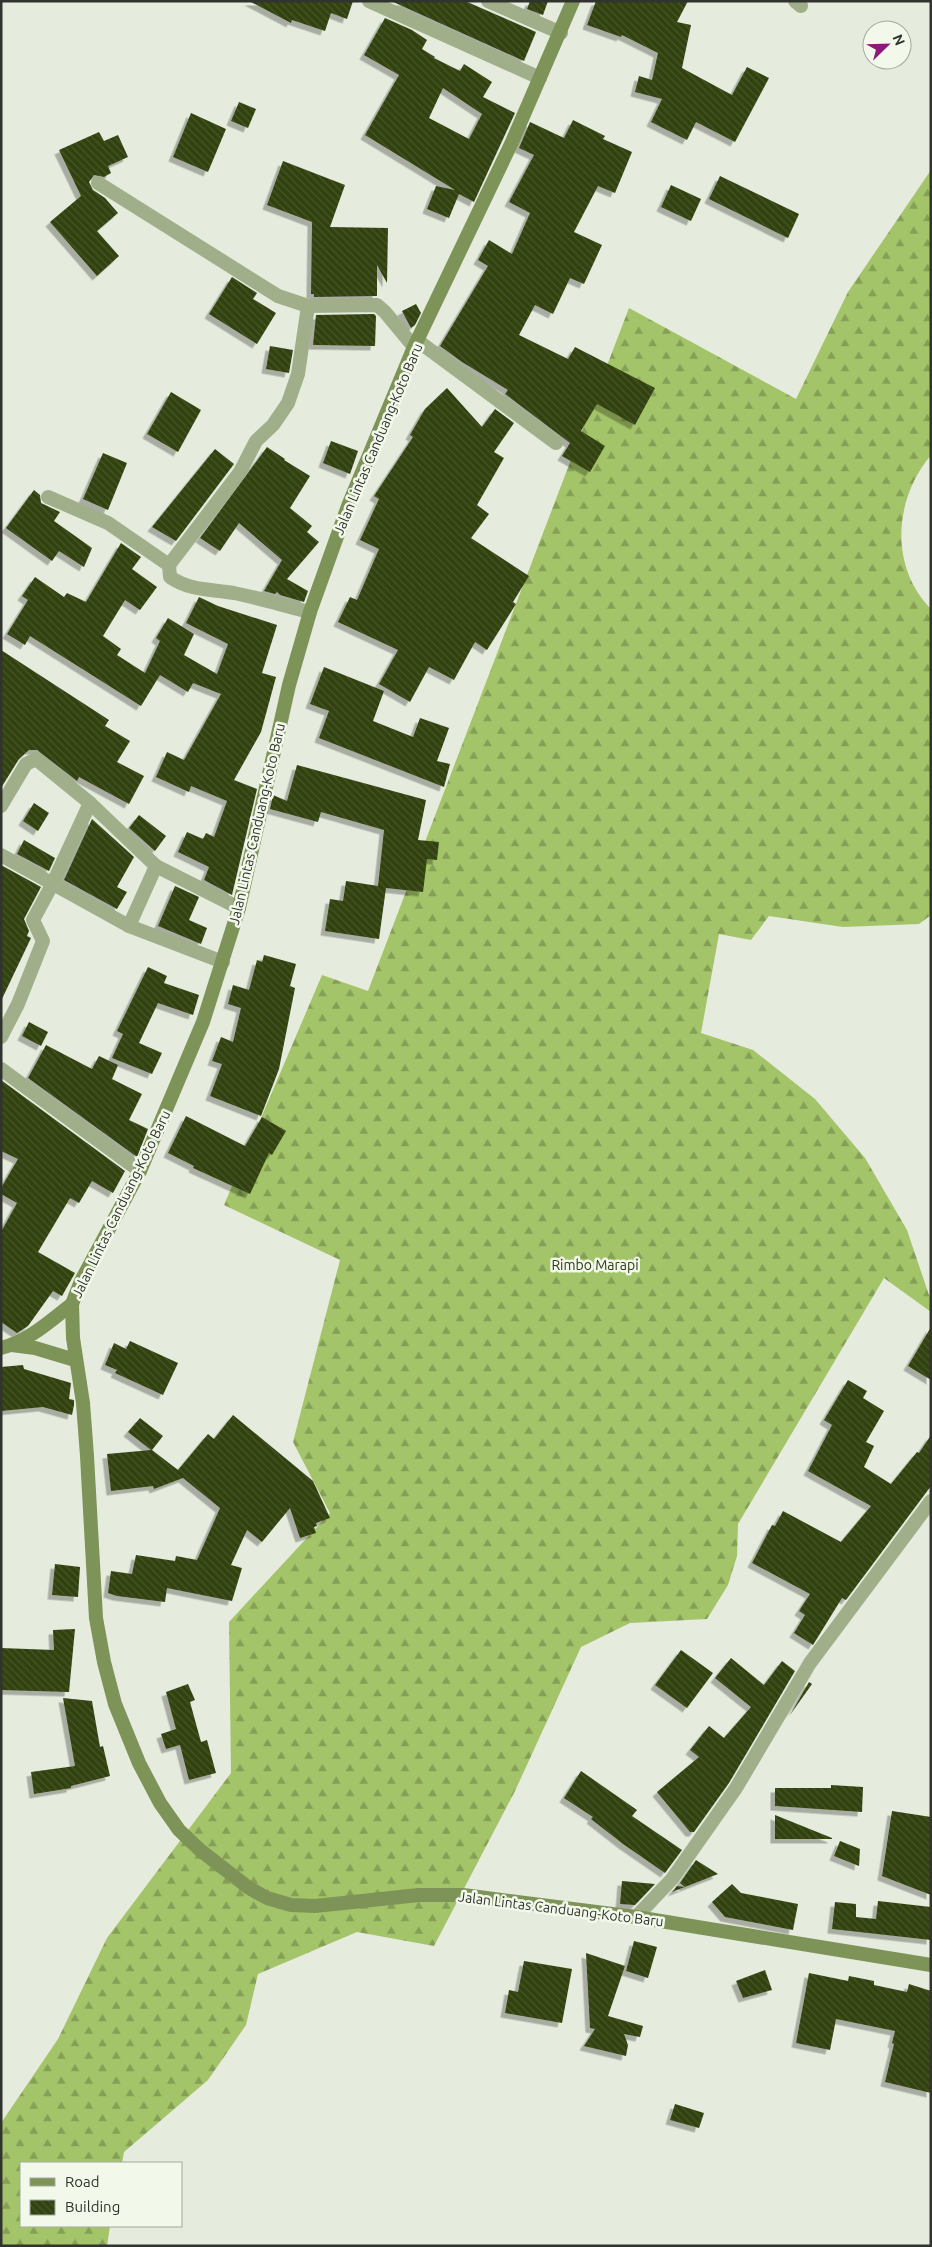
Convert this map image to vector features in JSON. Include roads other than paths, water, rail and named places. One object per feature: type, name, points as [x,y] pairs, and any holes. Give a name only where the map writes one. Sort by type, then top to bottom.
[{"type":"main road","name":"Jalan Lintas Canduang-Koto Baru","points":[[573,1],[561,33],[416,344],[348,506],[310,612],[289,684],[239,908],[203,1022],[140,1171],[82,1281],[72,1304],[71,1322],[75,1360],[83,1402],[96,1618],[104,1662],[115,1704],[139,1763],[160,1803],[180,1830],[200,1850],[249,1888],[267,1898],[291,1905],[316,1906],[419,1895],[463,1895],[636,1917],[931,1965]]},
{"type":"main road","points":[[7,1346],[72,1304]]},
{"type":"main road","points":[[7,1346],[34,1348],[75,1360]]},
{"type":"street","points":[[369,1],[540,78]]},
{"type":"street","points":[[488,1],[561,33]]},
{"type":"street","points":[[98,183],[278,296],[308,306],[377,305],[416,344],[556,443]]},
{"type":"street","points":[[308,306],[298,374],[288,403],[273,425],[256,441],[240,472],[169,565],[170,577],[181,585],[190,588],[232,593],[310,612]]},
{"type":"street","points":[[48,497],[108,523],[169,565]]},
{"type":"street","points":[[1,806],[26,764],[36,758],[90,803],[156,866],[239,908]]},
{"type":"street","points":[[1,1037],[18,1004],[44,941],[33,920],[53,883],[90,803]]},
{"type":"street","points":[[1,856],[129,926],[223,962]]},
{"type":"street","points":[[129,926],[156,866]]},
{"type":"street","points":[[1,1069],[140,1171]]},
{"type":"street","points":[[636,1917],[672,1879],[736,1788],[810,1663],[931,1501]]},
{"type":"park label","name":"Rimbo Marapi","points":[[595,1265]]}]
